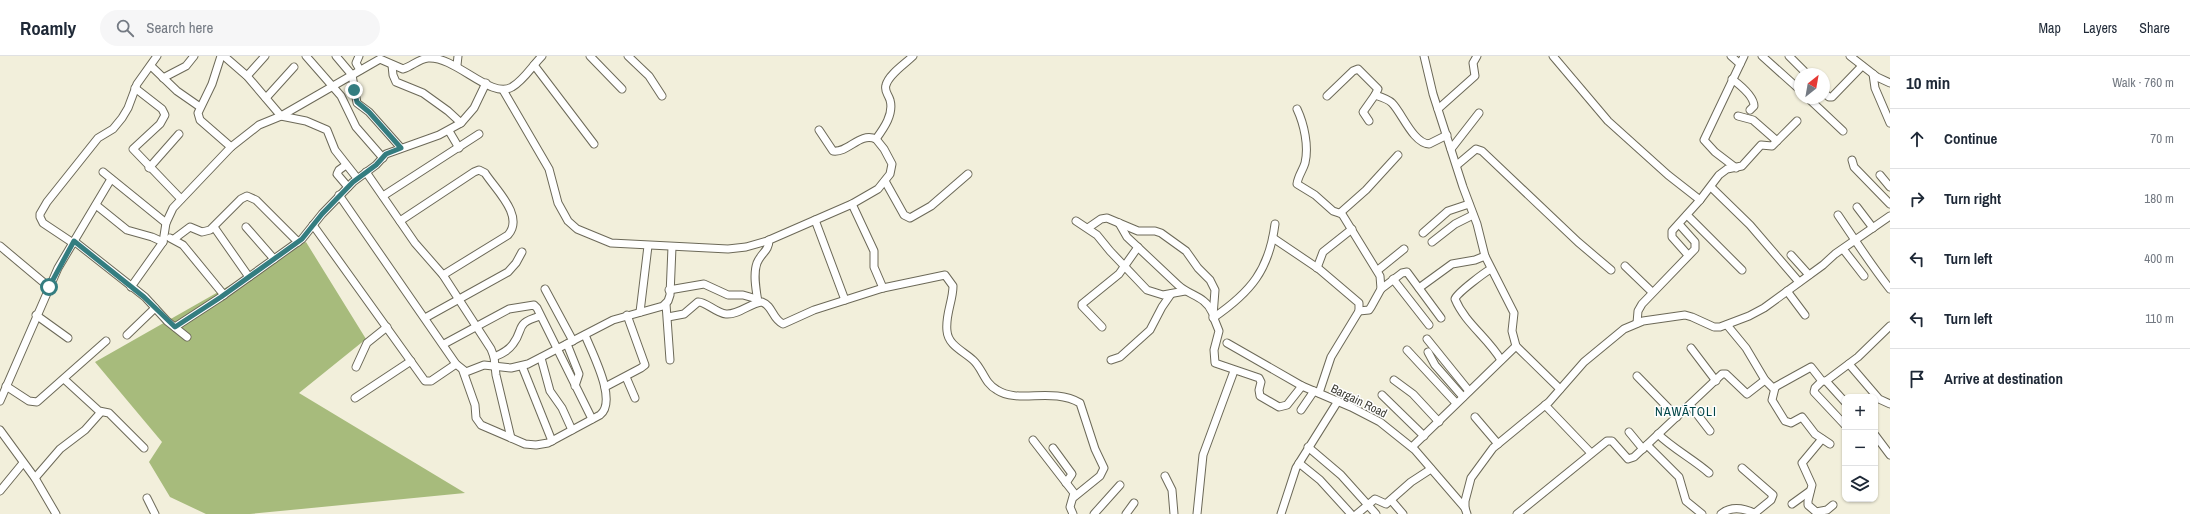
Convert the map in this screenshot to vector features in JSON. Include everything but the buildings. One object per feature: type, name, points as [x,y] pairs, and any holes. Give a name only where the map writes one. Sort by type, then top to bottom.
[{"type":"street","points":[[157,56],[135,88],[128,108],[122,118],[113,129],[98,138],[47,202],[40,214],[40,217],[43,224],[73,242],[131,287],[187,337]]},
{"type":"street","points":[[163,78],[186,66],[194,56]]},
{"type":"street","points":[[231,147],[200,120],[198,113],[223,56],[247,76],[281,116],[306,121],[327,130],[335,150],[357,178]]},
{"type":"street","points":[[247,76],[265,56]]},
{"type":"street","points":[[306,56],[345,102],[356,127],[383,158]]},
{"type":"street","points":[[336,56],[352,75],[355,100],[369,112],[401,148]]},
{"type":"street","points":[[359,56],[356,61],[360,70]]},
{"type":"street","points":[[457,65],[458,56]]},
{"type":"street","points":[[503,90],[516,85],[542,56]]},
{"type":"street","points":[[590,56],[622,89]]},
{"type":"street","points":[[628,56],[649,76],[662,96]]},
{"type":"street","points":[[876,139],[888,120],[890,113],[890,99],[885,89],[886,85],[896,72],[913,56]]},
{"type":"street","points":[[1424,56],[1438,109],[1474,215],[1485,256],[1514,314],[1512,331],[1516,346],[1560,389]]},
{"type":"street","points":[[1438,109],[1475,76],[1473,63],[1477,56]]},
{"type":"street","points":[[1553,56],[1608,121],[1668,175],[1700,200]]},
{"type":"street","points":[[1731,56],[1740,64]]},
{"type":"street","points":[[1736,168],[1704,140],[1744,56]]},
{"type":"street","points":[[1762,56],[1794,85]]},
{"type":"street","points":[[1788,56],[1801,68]]},
{"type":"street","points":[[1850,56],[1873,74],[1890,83]]},
{"type":"street","points":[[131,287],[164,239],[166,223],[170,211],[231,147],[254,128],[281,116],[381,58],[392,65],[403,69],[423,59],[433,58],[446,60],[486,83],[503,90],[549,169],[558,203],[568,221],[577,229],[603,241],[648,246],[728,250],[746,247],[769,240],[852,204],[871,194],[890,174],[892,164],[884,149],[876,139],[864,138],[841,150],[833,150],[819,130]]},
{"type":"street","points":[[392,65],[392,75],[396,82],[423,93],[448,110],[460,124]]},
{"type":"street","points":[[534,65],[594,144]]},
{"type":"street","points":[[151,66],[163,78],[200,108]]},
{"type":"street","points":[[1830,97],[1832,97],[1862,66]]},
{"type":"street","points":[[266,98],[294,67]]},
{"type":"street","points":[[1327,96],[1353,71],[1358,69],[1378,89],[1375,96],[1363,112],[1369,121]]},
{"type":"street","points":[[1873,74],[1875,88],[1890,123]]},
{"type":"street","points":[[1732,79],[1744,89],[1754,102],[1754,106],[1750,110]]},
{"type":"street","points":[[175,327],[224,295],[298,242],[357,178],[390,152],[449,130],[460,124],[474,108],[486,83]]},
{"type":"street","points":[[135,88],[162,110],[165,115],[160,124],[133,147],[134,152],[181,199]]},
{"type":"street","points":[[1375,96],[1392,102],[1410,128],[1424,143],[1429,144],[1447,135]]},
{"type":"street","points":[[1814,104],[1843,131]]},
{"type":"street","points":[[1297,109],[1304,127],[1306,151],[1305,163],[1297,184],[1314,195],[1333,211],[1340,213],[1378,270],[1382,283],[1381,289],[1371,308],[1369,310],[1358,311]]},
{"type":"street","points":[[1451,149],[1479,113]]},
{"type":"street","points":[[1738,116],[1754,120],[1777,140]]},
{"type":"street","points":[[1688,256],[1672,237],[1672,231],[1700,200],[1723,171],[1736,168],[1747,161],[1761,145],[1770,147],[1797,121]]},
{"type":"street","points":[[449,130],[459,148]]},
{"type":"street","points":[[150,168],[179,134]]},
{"type":"street","points":[[383,196],[479,134]]},
{"type":"street","points":[[1457,165],[1476,150],[1482,150],[1578,242],[1611,270]]},
{"type":"street","points":[[1340,213],[1366,190],[1398,155]]},
{"type":"street","points":[[1852,160],[1855,168],[1890,204]]},
{"type":"street","points":[[346,165],[339,170],[337,174],[348,187]]},
{"type":"street","points":[[400,221],[474,172],[479,170],[485,173],[510,210],[514,223],[513,228],[508,234],[442,275]]},
{"type":"street","points":[[103,172],[166,223]]},
{"type":"street","points":[[366,172],[415,243],[442,275],[494,357],[494,366],[511,438]]},
{"type":"street","points":[[885,181],[904,214],[910,218],[931,206],[968,174]]},
{"type":"street","points":[[1880,175],[1890,186]]},
{"type":"street","points":[[0,401],[49,287],[73,242],[111,179]]},
{"type":"street","points":[[1710,187],[1750,224],[1799,282]]},
{"type":"street","points":[[174,239],[190,227],[206,232],[214,227],[241,199],[247,196],[256,200],[298,242]]},
{"type":"street","points":[[340,196],[444,344],[456,364],[463,371],[478,421],[486,429],[530,445],[543,444],[552,441],[600,415],[606,409],[608,399],[605,387],[585,335]]},
{"type":"street","points":[[852,204],[874,251],[874,267],[882,288]]},
{"type":"street","points":[[1423,233],[1448,211],[1469,204]]},
{"type":"street","points":[[96,205],[127,230],[152,237],[174,239],[183,245],[224,295]]},
{"type":"street","points":[[1856,207],[1873,228]]},
{"type":"street","points":[[1432,242],[1455,224],[1474,215]]},
{"type":"street","points":[[1687,215],[1742,270]]},
{"type":"street","points":[[1838,215],[1854,241],[1890,289]]},
{"type":"street","points":[[1466,511],[1465,501],[1471,478],[1498,444],[1545,405],[1574,372],[1597,350],[1624,329],[1637,322],[1685,315],[1714,327],[1727,325],[1756,313],[1890,216]]},
{"type":"street","points":[[1088,228],[1101,219],[1107,218],[1138,231],[1155,230],[1161,233],[1186,251],[1214,286],[1215,296],[1213,316]]},
{"type":"street","points":[[815,220],[845,300]]},
{"type":"street","points":[[1076,221],[1101,238],[1110,252],[1147,290],[1163,295],[1185,291]]},
{"type":"street","points":[[1119,223],[1125,234],[1185,291],[1206,301],[1219,331],[1214,350],[1215,363],[1234,371],[1259,378],[1261,382],[1258,390],[1260,396],[1279,407],[1287,405],[1302,386]]},
{"type":"street","points":[[1213,316],[1252,286],[1265,264],[1273,238],[1275,224]]},
{"type":"street","points":[[1637,322],[1638,311],[1652,292],[1696,246],[1679,224]]},
{"type":"street","points":[[313,225],[422,377],[428,382],[456,364]]},
{"type":"street","points":[[214,227],[249,277]]},
{"type":"street","points":[[246,227],[274,259]]},
{"type":"street","points":[[1317,268],[1323,252],[1352,229]]},
{"type":"street","points":[[1273,238],[1317,268],[1355,298],[1359,303],[1358,311],[1331,357],[1317,392],[1301,410]]},
{"type":"street","points":[[758,301],[756,266],[768,248],[769,240]]},
{"type":"street","points":[[0,246],[49,287]]},
{"type":"street","points":[[640,312],[648,246]]},
{"type":"street","points":[[670,360],[666,304],[669,298],[672,247]]},
{"type":"street","points":[[1102,327],[1082,306],[1082,304],[1112,281],[1138,247]]},
{"type":"street","points":[[1378,270],[1404,248]]},
{"type":"street","points":[[1843,249],[1864,276]]},
{"type":"street","points":[[425,318],[508,272],[516,263],[522,252]]},
{"type":"street","points":[[1791,255],[1809,275]]},
{"type":"street","points":[[1419,288],[1452,264],[1468,262],[1485,256]]},
{"type":"street","points":[[1625,266],[1652,292]]},
{"type":"street","points":[[1491,269],[1480,275],[1472,284],[1458,293],[1455,299],[1466,318],[1492,346],[1501,360]]},
{"type":"street","points":[[1381,289],[1393,279],[1407,272],[1441,318]]},
{"type":"street","points":[[669,290],[704,284],[728,295],[743,296],[766,303],[774,317],[783,324],[814,310],[882,288],[945,275],[951,281],[953,290],[946,324],[947,333],[956,346],[978,365],[990,386],[1007,395],[1055,395],[1067,397],[1080,403],[1095,449],[1104,468],[1100,476],[1074,497],[1070,507],[1073,514]]},
{"type":"street","points":[[1393,279],[1430,325]]},
{"type":"street","points":[[545,289],[570,342],[579,374],[575,386]]},
{"type":"street","points":[[1787,291],[1805,315]]},
{"type":"street","points":[[1111,360],[1120,356],[1150,330],[1162,307],[1171,294]]},
{"type":"street","points":[[668,317],[684,314],[698,302],[704,303],[720,313],[729,314],[758,301]]},
{"type":"street","points":[[463,371],[470,371],[484,365],[511,368],[522,366],[627,316],[666,304]]},
{"type":"street","points":[[444,344],[509,309],[518,306],[534,305],[592,419]]},
{"type":"street","points":[[127,335],[155,308]]},
{"type":"street","points":[[36,315],[68,338]]},
{"type":"street","points":[[494,357],[512,346],[519,327],[524,322],[540,316]]},
{"type":"street","points":[[605,387],[626,377],[645,365],[627,316]]},
{"type":"street","points":[[1727,325],[1746,348],[1764,380],[1771,387],[1775,388]]},
{"type":"street","points":[[1842,422],[1814,392],[1815,388],[1848,364],[1890,326]]},
{"type":"street","points":[[356,367],[367,343],[387,327]]},
{"type":"street","points":[[1427,339],[1469,391]]},
{"type":"street","points":[[6,386],[35,402],[106,342]]},
{"type":"street","name":"Bargain Road","points":[[1227,343],[1258,362],[1280,372],[1302,386],[1338,401],[1376,420],[1412,447],[1466,511]]},
{"type":"street","points":[[1412,447],[1516,346]]},
{"type":"street","points":[[1691,348],[1716,381]]},
{"type":"street","points":[[1407,350],[1456,403]]},
{"type":"street","points":[[1428,352],[1435,365],[1463,397]]},
{"type":"street","points":[[541,358],[550,391],[562,408],[572,430]]},
{"type":"street","points":[[355,398],[411,360]]},
{"type":"street","points":[[1848,364],[1879,399],[1890,404]]},
{"type":"street","points":[[522,366],[552,441]]},
{"type":"street","points":[[1830,444],[1813,432],[1802,417],[1791,423],[1785,421],[1772,400],[1775,388],[1811,367],[1842,399]]},
{"type":"street","points":[[1197,514],[1203,454],[1234,371]]},
{"type":"street","points":[[1517,514],[1609,440],[1614,442],[1628,458],[1645,447],[1724,373],[1748,394],[1764,380]]},
{"type":"street","points":[[1637,376],[1677,417]]},
{"type":"street","points":[[626,377],[635,398]]},
{"type":"street","points":[[64,379],[101,412],[109,413],[144,448]]},
{"type":"street","points":[[1394,380],[1413,394],[1439,422]]},
{"type":"street","points":[[1382,394],[1424,436]]},
{"type":"street","points":[[1282,514],[1290,480],[1308,447],[1338,401]]},
{"type":"street","points":[[1545,405],[1591,454]]},
{"type":"street","points":[[1690,405],[1710,431]]},
{"type":"street","points":[[35,478],[60,448],[85,430],[101,412]]},
{"type":"street","points":[[1475,417],[1498,444]]},
{"type":"street","points":[[0,430],[35,478],[56,514]]},
{"type":"street","points":[[1629,432],[1679,477],[1686,501],[1702,514]]},
{"type":"street","points":[[1658,434],[1667,443],[1680,450],[1709,473]]},
{"type":"street","points":[[1822,439],[1802,463],[1811,482],[1812,489],[1808,501],[1812,510],[1821,512],[1833,505]]},
{"type":"street","points":[[1878,439],[1890,455]]},
{"type":"street","points":[[1033,440],[1074,493],[1074,497]]},
{"type":"street","points":[[1308,447],[1332,466],[1376,514]]},
{"type":"street","points":[[1053,448],[1072,474],[1066,482]]},
{"type":"street","points":[[1299,462],[1320,480],[1351,514]]},
{"type":"street","points":[[0,491],[23,463]]},
{"type":"street","points":[[1721,514],[1733,508],[1755,514],[1771,500],[1773,495],[1742,468]]},
{"type":"street","points":[[1357,514],[1377,499],[1384,504],[1391,500],[1411,482],[1431,469]]},
{"type":"street","points":[[1165,476],[1172,490],[1174,514]]},
{"type":"street","points":[[1094,514],[1120,485]]},
{"type":"street","points":[[1792,504],[1812,489]]},
{"type":"street","points":[[147,498],[155,514]]},
{"type":"street","points":[[1391,500],[1403,514]]},
{"type":"street","points":[[1126,514],[1134,503]]},
{"type":"green space","points":[[306,242],[366,339],[299,393],[465,493],[250,514],[206,514],[170,497],[149,462],[162,442],[95,362]]},
{"type":"district","name":"NAWĀTOLI","points":[[1686,411]]},
{"type":"route","points":[[49,287],[74,241],[144,297],[175,327],[221,297],[302,239],[322,214],[353,182],[376,165],[386,154],[401,148],[369,112],[355,100],[354,90]]}]
